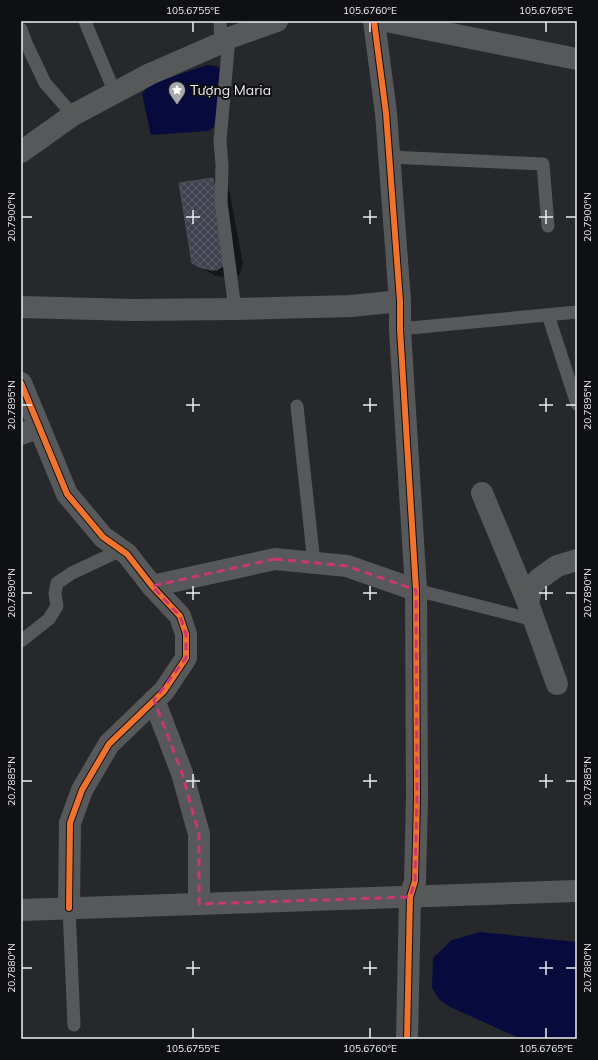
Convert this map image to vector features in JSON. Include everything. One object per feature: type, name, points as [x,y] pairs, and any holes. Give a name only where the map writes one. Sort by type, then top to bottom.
[{"type":"street","points":[[21,152],[73,115],[223,34],[277,21]]},
{"type":"street","points":[[374,21],[386,113],[400,301],[400,329],[416,590],[418,798],[415,881],[410,897],[407,1039]]},
{"type":"street","points":[[386,21],[454,28],[577,59]]},
{"type":"street","points":[[21,307],[133,310],[235,309],[351,306],[400,301]]},
{"type":"street","points":[[21,383],[30,430],[67,494],[103,538],[127,554],[152,586],[180,616],[186,634],[186,658],[164,691],[109,744],[82,790],[70,823],[69,908]]},
{"type":"street","points":[[482,494],[531,612],[557,684]]},
{"type":"street","points":[[152,586],[275,559],[347,566],[416,590]]},
{"type":"street","points":[[531,612],[532,586],[557,566],[577,560]]},
{"type":"street","points":[[154,700],[182,773],[199,834],[199,904]]},
{"type":"street","points":[[21,910],[577,891]]},
{"type":"lane","points":[[86,21],[115,93]]},
{"type":"lane","points":[[21,29],[45,83],[73,115]]},
{"type":"lane","points":[[223,34],[220,141],[222,165],[221,202],[235,309]]},
{"type":"lane","points":[[389,157],[543,164],[548,226]]},
{"type":"lane","points":[[400,329],[577,312]]},
{"type":"lane","points":[[548,315],[577,404]]},
{"type":"lane","points":[[297,406],[314,563]]},
{"type":"lane","points":[[21,641],[49,619],[53,613],[57,606],[55,594],[57,582],[72,573],[121,550]]},
{"type":"lane","points":[[416,590],[531,612]]},
{"type":"lane","points":[[69,908],[74,1025]]},
{"type":"highlighted area","points":[[275,559],[347,566],[416,590],[417,798],[415,881],[410,897],[199,904],[199,834],[182,773],[154,700],[186,658],[186,634],[180,616],[152,586]]},
{"type":"shaded area","points":[[207,65],[216,66],[221,69],[222,77],[214,127],[208,131],[151,135],[142,94],[149,85]]},
{"type":"shaded area","points":[[480,932],[577,942],[577,1039],[521,1039],[448,1006],[439,999],[432,988],[433,958],[452,940]]},
{"type":"building","points":[[213,178],[227,254],[224,265],[217,270],[199,267],[192,263],[179,183]]},
{"type":"cycle path","points":[[374,21],[386,113],[400,301],[400,329],[416,590],[417,798],[415,881],[410,897],[407,1039]]},
{"type":"cycle path","points":[[21,383],[67,494],[103,537],[127,554],[152,586],[180,616],[186,634],[186,658],[164,691],[109,744],[82,790],[70,823],[69,908]]},
{"type":"place","name":"Tượng Maria","points":[[177,105]]}]
